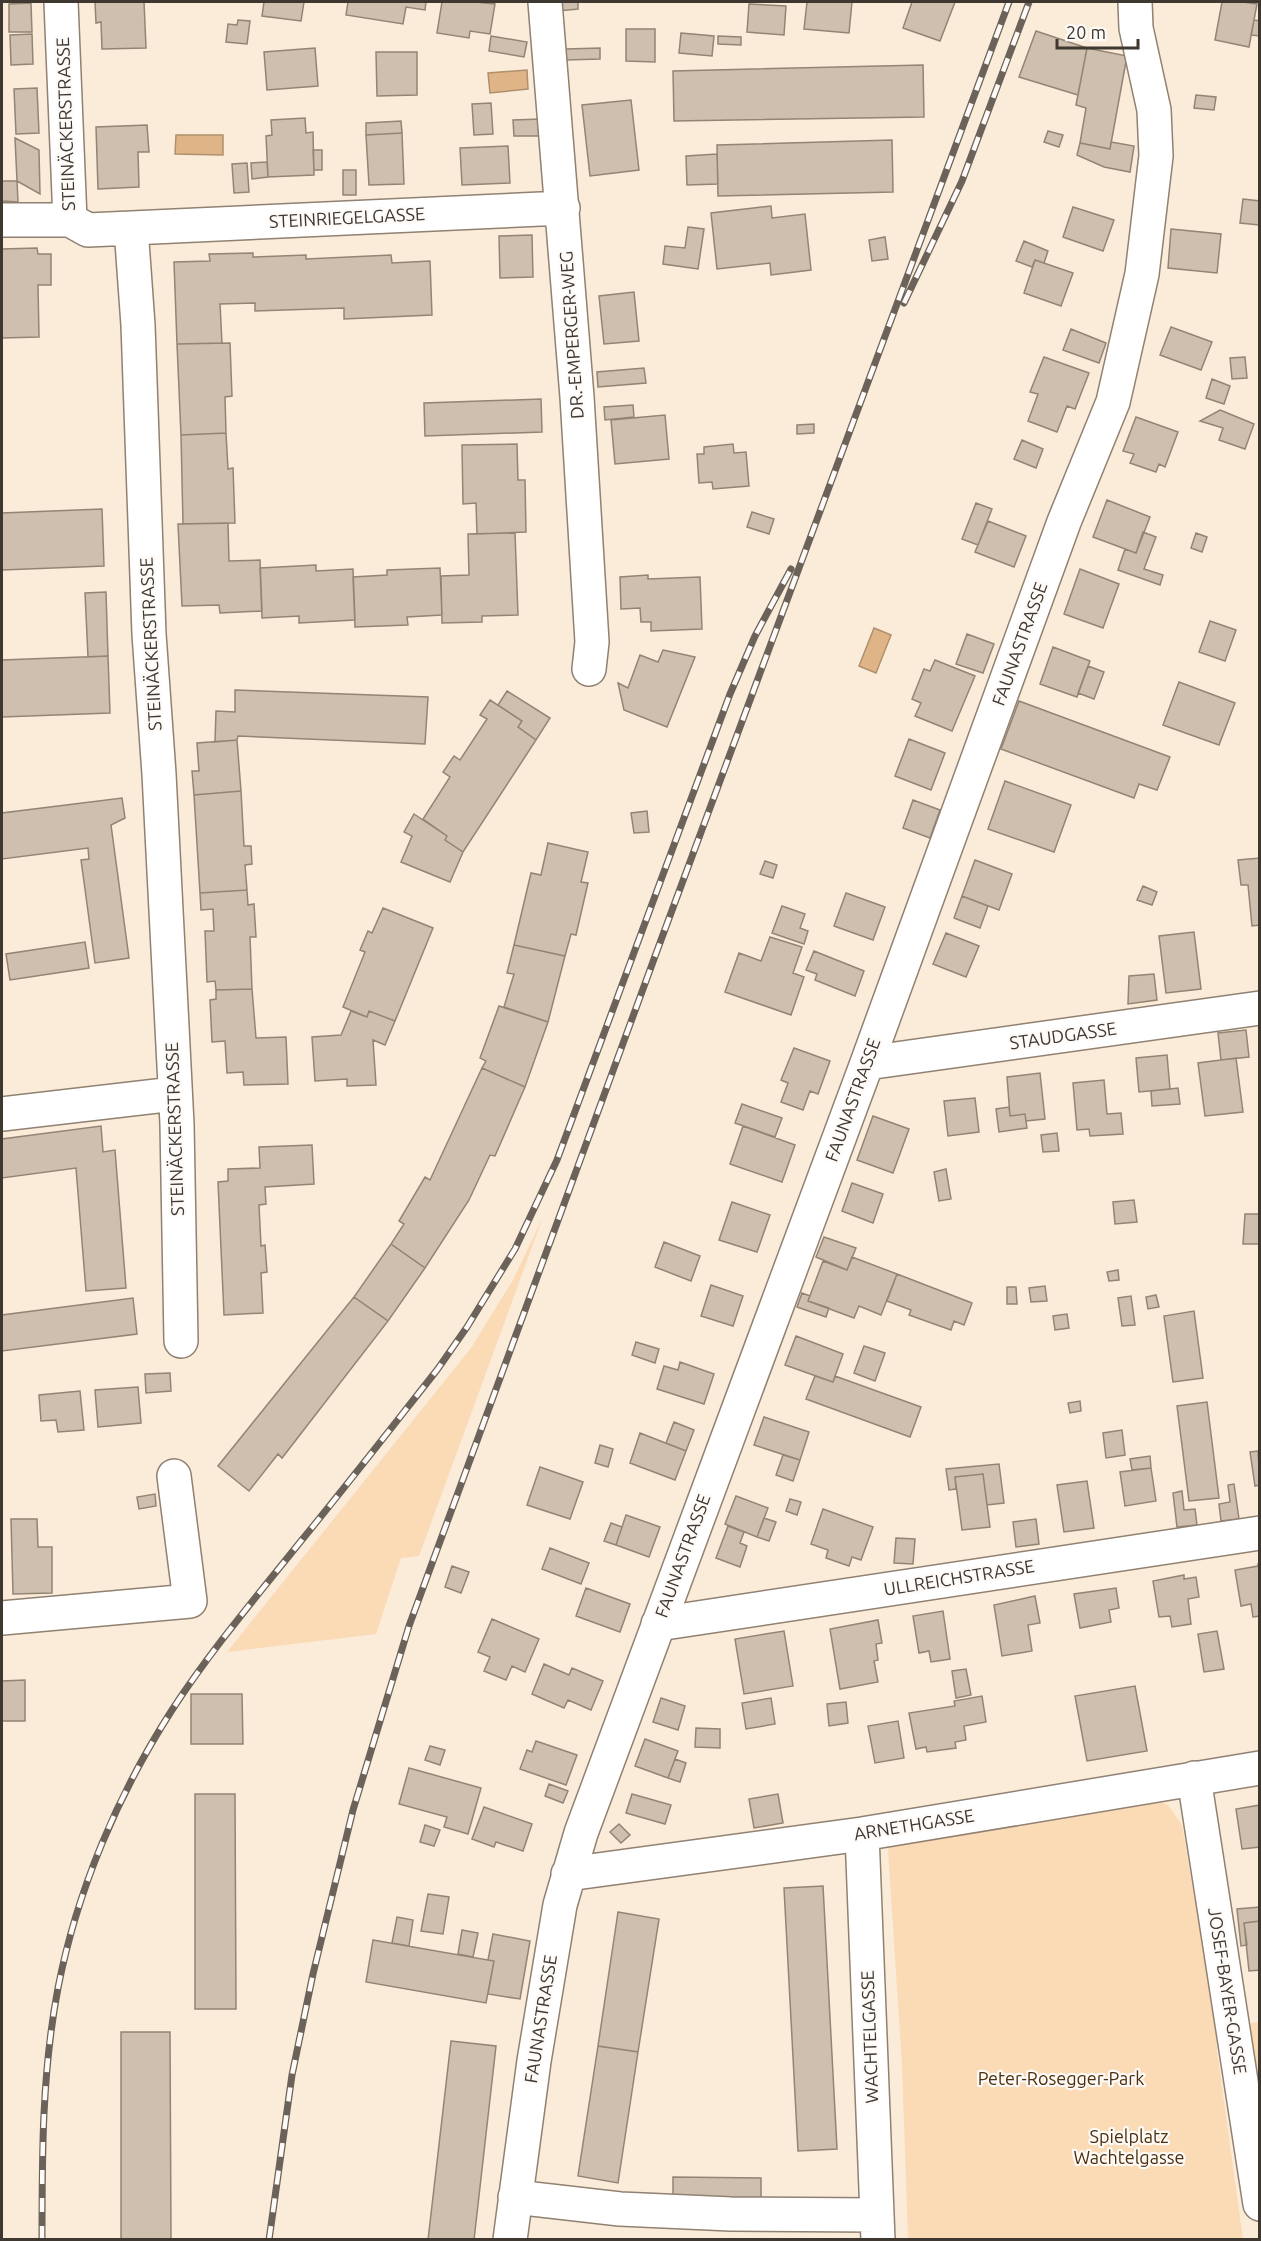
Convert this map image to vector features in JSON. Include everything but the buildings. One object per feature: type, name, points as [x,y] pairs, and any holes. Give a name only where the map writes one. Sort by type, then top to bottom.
[{"type":"street","name":"STEINÄCKERSTRASSE","points":[[61,2],[70,220],[88,230],[131,228],[138,325],[149,634],[159,774],[177,1124],[181,1341]]},
{"type":"street","name":"DR.-EMPERGER-WEG","points":[[545,2],[563,208],[592,642],[589,669]]},
{"type":"street","name":"FAUNASTRASSE","points":[[510,2240],[514,2197],[560,1905],[581,1833],[867,1063],[1064,522],[1113,402],[1142,274],[1156,156],[1154,110],[1136,28],[1135,2]]},
{"type":"street","name":"STEINRIEGELGASSE","points":[[131,228],[563,208]]},
{"type":"street","points":[[2,220],[70,220]]},
{"type":"street","name":"STAUDGASSE","points":[[867,1063],[1260,1008]]},
{"type":"street","points":[[2,1114],[174,1094]]},
{"type":"street","points":[[2,1618],[190,1601],[174,1476]]},
{"type":"street","name":"ULLREICHSTRASSE","points":[[658,1624],[1260,1533]]},
{"type":"street","name":"ARNETHGASSE","points":[[568,1874],[862,1834],[1260,1768]]},
{"type":"street","name":"JOSEF-BAYER-GASSE","points":[[1194,1778],[1260,2204]]},
{"type":"street","name":"WACHTELGASSE","points":[[862,1834],[877,2227]]},
{"type":"street","points":[[514,2197],[620,2209],[731,2214],[877,2227]]},
{"type":"green space","points":[[543,1217],[419,1556],[401,1558],[376,1634],[227,1652],[471,1348],[513,1280]]},
{"type":"green space","name":"Peter-Rosegger-Park","points":[[1149,1798],[1168,1805],[1182,1825],[1215,2022],[1243,2239],[908,2239],[902,2065],[888,1849],[898,1840]]},
{"type":"green space","points":[[1259,2022],[1259,2130],[1244,2024]]},
{"type":"shaded area","points":[[527,70],[528,89],[490,93],[488,73]]},
{"type":"shaded area","points":[[176,135],[223,135],[223,155],[175,154]]},
{"type":"shaded area","points":[[874,628],[891,635],[876,673],[859,666]]},
{"type":"railway","points":[[269,2240],[292,2075],[313,1974],[353,1810],[409,1626],[1009,2]]},
{"type":"railway","points":[[904,303],[962,181],[1029,2]]},
{"type":"railway","points":[[42,2240],[46,2082],[58,1988],[76,1915],[117,1809],[152,1742],[202,1666],[437,1370],[467,1327],[515,1249],[557,1160],[730,694],[755,636],[791,569]]},
{"type":"park label","name":"Spielplatz Wachtelgasse","points":[[1129,2147]]}]
